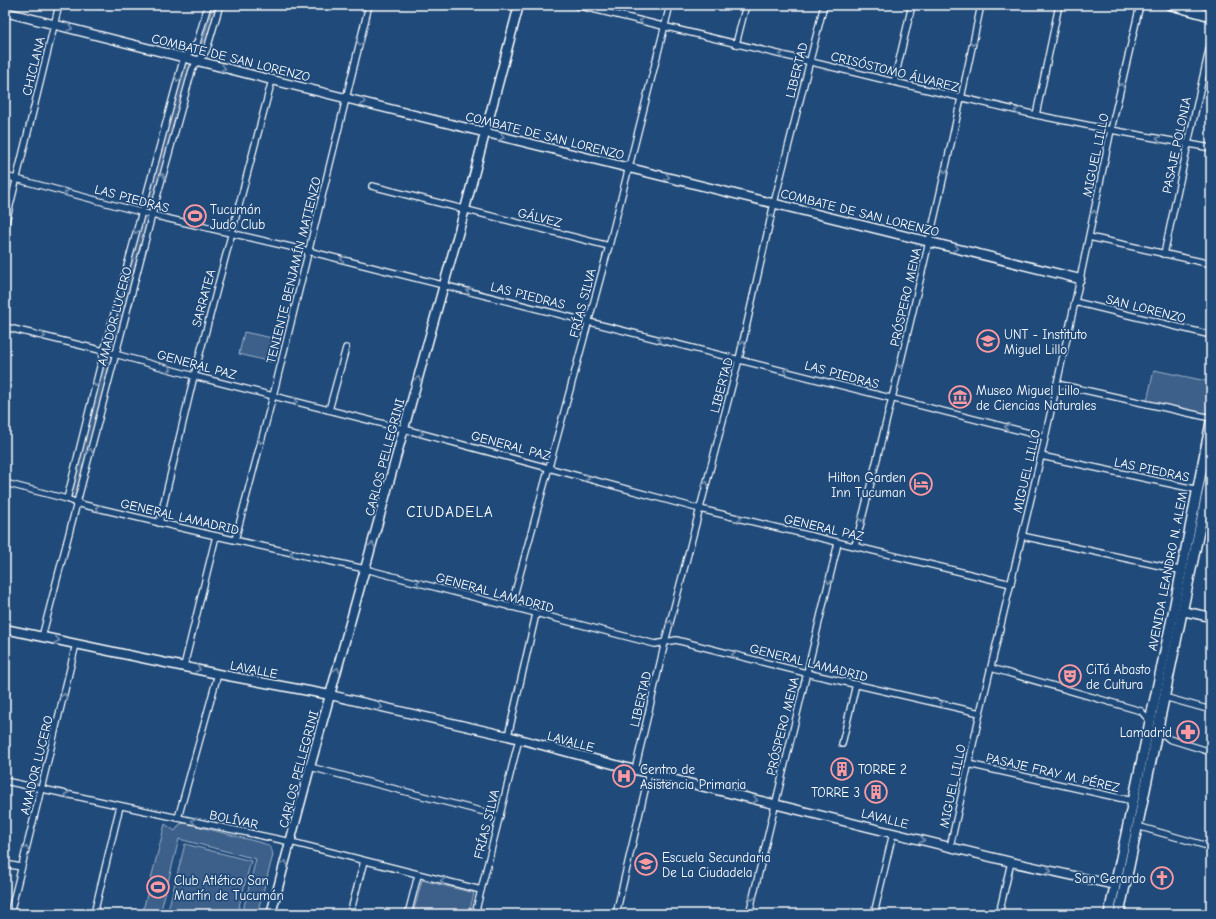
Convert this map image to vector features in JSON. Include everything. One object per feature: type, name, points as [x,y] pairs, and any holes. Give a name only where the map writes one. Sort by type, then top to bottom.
[{"type":"main road","points":[[1171,5],[1211,16]]},
{"type":"main road","name":"AVENIDA LEANDRO N. ALEM","points":[[1119,914],[1164,697],[1197,490],[1211,422]]},
{"type":"main road","name":"AVENIDA LEANDRO N. ALEM","points":[[1185,571],[1209,493],[1211,474]]},
{"type":"main road","name":"AVENIDA LEANDRO N. ALEM","points":[[1111,912],[1115,885],[1150,721],[1178,610]]},
{"type":"street","name":"CHICLANA","points":[[5,226],[59,5]]},
{"type":"street","name":"AMADOR LUCERO","points":[[67,499],[104,351],[184,58],[197,43],[208,5]]},
{"type":"street","name":"AMADOR LUCERO","points":[[42,637],[152,215],[192,70],[197,61],[205,54],[207,50],[220,5]]},
{"type":"street","name":"TENIENTE BENJAMÍN MATIENZO","points":[[235,540],[273,396],[369,5]]},
{"type":"street","name":"CARLOS PELLEGRINI","points":[[271,914],[310,767],[465,209],[519,5]]},
{"type":"street","name":"CRISÓSTOMO ÁLVAREZ","points":[[576,5],[591,7],[665,27],[1036,115],[1211,148]]},
{"type":"street","name":"FRÍAS SILVA","points":[[511,606],[589,322],[670,5]]},
{"type":"street","points":[[736,44],[746,5]]},
{"type":"street","name":"LIBERTAD","points":[[635,770],[665,642],[739,359],[774,203],[824,5]]},
{"type":"street","points":[[894,82],[912,5]]},
{"type":"street","name":"PRÓSPERO MENA","points":[[855,546],[893,399],[930,242],[981,5]]},
{"type":"street","points":[[1036,115],[1059,5]]},
{"type":"street","name":"MIGUEL LILLO","points":[[950,847],[968,764],[1041,456],[1111,130],[1140,5]]},
{"type":"street","name":"COMBATE DE SAN LORENZO","points":[[5,12],[484,133],[1080,279]]},
{"type":"street","name":"PASAJE POLONIA","points":[[1164,254],[1211,41]]},
{"type":"street","name":"SARRATEA","points":[[159,522],[194,376],[272,80]]},
{"type":"street","name":"LAS PIEDRAS","points":[[5,176],[152,215],[308,251],[1045,437]]},
{"type":"street","name":"GÁLVEZ","points":[[372,186],[609,246]]},
{"type":"street","points":[[1089,237],[1211,264]]},
{"type":"street","name":"SAN LORENZO","points":[[1075,302],[1211,335]]},
{"type":"street","name":"GENERAL PAZ","points":[[5,327],[104,351],[194,376],[404,429],[700,509],[1011,584]]},
{"type":"street","points":[[329,410],[346,348]]},
{"type":"street","points":[[1057,384],[1211,418]]},
{"type":"street","name":"LAS PIEDRAS","points":[[1041,456],[1209,493]]},
{"type":"street","name":"GENERAL LAMADRID","points":[[5,483],[216,536],[366,569],[655,644],[676,640],[806,673],[980,713]]},
{"type":"street","points":[[184,666],[216,536]]},
{"type":"street","points":[[1022,536],[1185,571]]},
{"type":"street","name":"PRÓSPERO MENA","points":[[749,914],[774,804],[838,543]]},
{"type":"street","points":[[1178,610],[1211,617]]},
{"type":"street","points":[[508,736],[536,614]]},
{"type":"street","name":"LAVALLE","points":[[5,629],[218,674],[330,695],[508,736],[635,770],[1011,862],[1115,885]]},
{"type":"street","name":"AMADOR LUCERO","points":[[10,914],[42,789],[76,644]]},
{"type":"street","points":[[991,668],[1141,711],[1157,729],[1169,739],[1211,752]]},
{"type":"street","points":[[178,818],[218,674]]},
{"type":"street","points":[[842,744],[856,684]]},
{"type":"street","points":[[1164,697],[1211,710]]},
{"type":"street","name":"FRÍAS SILVA","points":[[476,912],[519,739]]},
{"type":"street","name":"PASAJE FRAY M. PÉREZ","points":[[968,764],[1133,801]]},
{"type":"street","points":[[310,767],[500,816]]},
{"type":"street","points":[[616,914],[650,773]]},
{"type":"street","name":"BOLÍVAR","points":[[5,781],[291,842],[481,890]]},
{"type":"street","points":[[94,914],[120,806]]},
{"type":"street","points":[[1137,826],[1211,847]]},
{"type":"street","points":[[874,914],[893,833]]},
{"type":"street","points":[[350,914],[364,861]]},
{"type":"street","points":[[999,914],[1011,862]]},
{"type":"street","points":[[5,864],[21,867]]},
{"type":"street","points":[[408,914],[418,874]]},
{"type":"street","points":[[1115,885],[1126,878]]},
{"type":"street","points":[[476,912],[489,914]]},
{"type":"shaded area","points":[[213,5],[218,5],[206,48],[201,47]]},
{"type":"shaded area","points":[[186,62],[192,63],[150,211],[145,209]]},
{"type":"shaded area","points":[[144,215],[149,217],[114,351],[107,349]]},
{"type":"shaded area","points":[[244,332],[277,339],[271,362],[239,354]]},
{"type":"shaded area","points":[[105,355],[112,357],[75,498],[71,497]]},
{"type":"shaded area","points":[[1154,370],[1211,382],[1211,398],[1207,415],[1147,401]]},
{"type":"shaded area","name":"Club Atlético San Martín de Tucumán","points":[[185,823],[262,843],[270,847],[273,855],[257,914],[242,914],[256,859],[179,839],[160,914],[142,914],[165,824],[175,831],[180,824]]},
{"type":"shaded area","points":[[185,844],[251,861],[237,914],[167,914]]},
{"type":"shaded area","points":[[422,880],[474,893],[469,914],[413,914]]},
{"type":"place","name":"Tucumán Judo Club","points":[[195,216]]},
{"type":"place","name":"UNT - Instituto Miguel Lillo","points":[[988,341]]},
{"type":"place","name":"Museo Miguel Lillo de Ciencias Naturales","points":[[960,397]]},
{"type":"place","name":"Hilton Garden Inn Tucuman","points":[[921,484]]},
{"type":"place","name":"CiTá Abasto de Cultura","points":[[1070,676]]},
{"type":"place","name":"Lamadrid","points":[[1188,732]]},
{"type":"place","name":"TORRE 2","points":[[842,769]]},
{"type":"place","name":"Centro de Asistencia Primaria","points":[[624,776]]},
{"type":"place","name":"TORRE 3","points":[[876,792]]},
{"type":"place","name":"Escuela Secundaria De La Ciudadela","points":[[646,864]]},
{"type":"place","name":"San Gerardo","points":[[1162,878]]},
{"type":"place","name":"Club Atlético San Martín de Tucumán","points":[[158,887]]},
{"type":"district","name":"CIUDADELA","points":[[450,512]]}]
